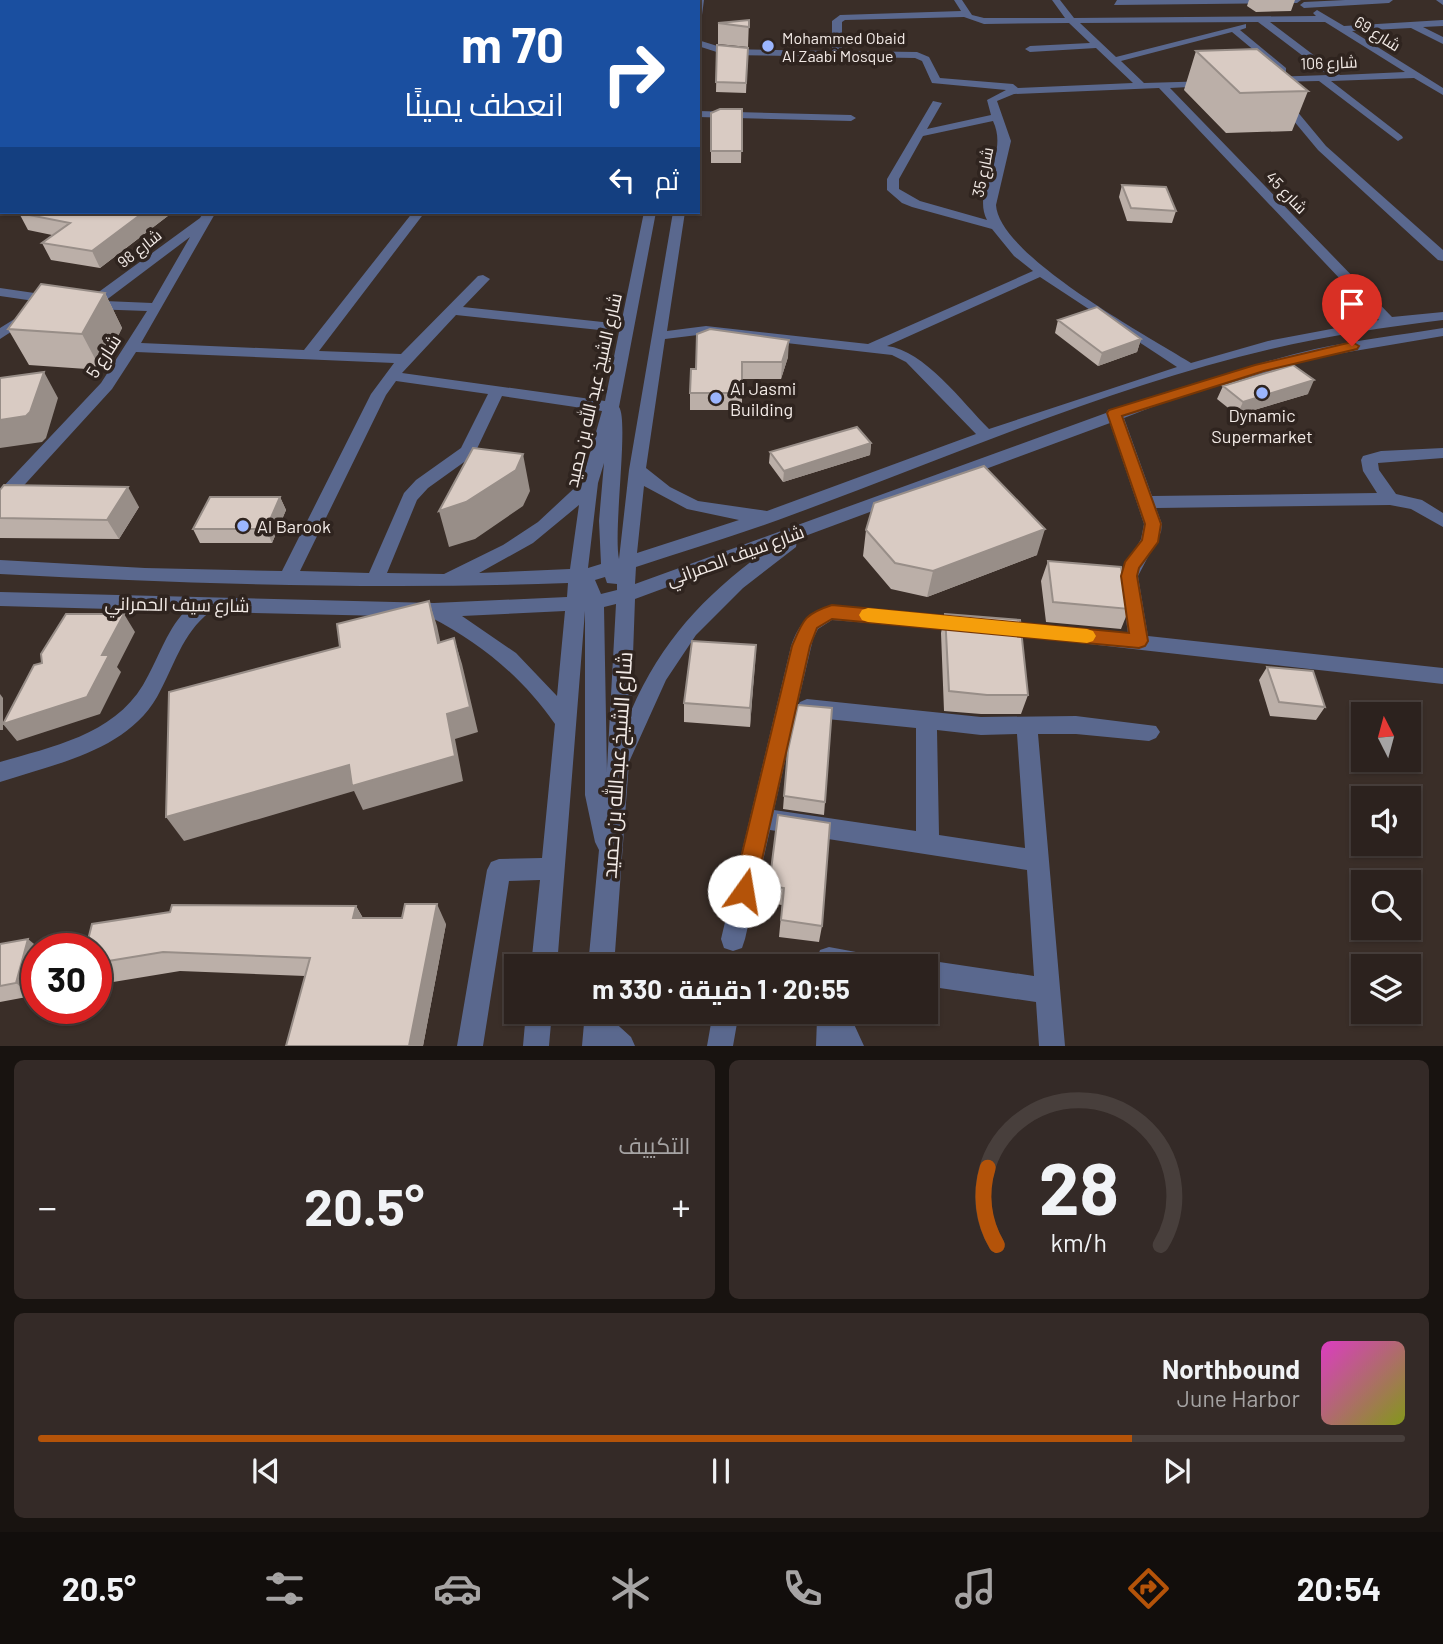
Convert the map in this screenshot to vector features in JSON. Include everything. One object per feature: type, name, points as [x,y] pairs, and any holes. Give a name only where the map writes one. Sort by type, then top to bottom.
[{"type":"street","points":[[958,0],[965,14]]},
{"type":"street","points":[[1056,0],[1072,21],[1141,85]]},
{"type":"street","points":[[1117,3],[1389,0]]},
{"type":"street","name":"شارع 69","points":[[1299,2],[1443,92]]},
{"type":"street","points":[[837,54],[837,21],[843,17],[965,14],[984,21],[1325,19]]},
{"type":"street","points":[[1115,60],[1262,20]]},
{"type":"street","points":[[1262,20],[1338,78]]},
{"type":"street","points":[[1341,29],[1443,23]]},
{"type":"street","points":[[1413,25],[1443,41]]},
{"type":"street","points":[[1234,29],[1293,79]]},
{"type":"street","points":[[1179,43],[1188,51]]},
{"type":"street","points":[[700,44],[726,52],[917,55],[926,58],[933,79],[940,82],[1042,90]]},
{"type":"street","points":[[1030,49],[1098,45]]},
{"type":"street","points":[[1162,85],[1223,82],[1214,74]]},
{"type":"street","name":"شارع 106","points":[[1443,77],[1262,81],[1294,113],[1322,148],[1443,257]]},
{"type":"street","points":[[1321,79],[1398,138]]},
{"type":"street","name":"شارع 35","points":[[994,226],[990,212],[991,200],[1005,141],[992,106],[995,96],[1042,90],[1162,85]]},
{"type":"street","name":"شارع 45","points":[[1162,85],[1389,322]]},
{"type":"street","points":[[937,103],[893,179],[893,190],[916,204],[994,226],[1003,240],[1041,272],[1188,368]]},
{"type":"street","points":[[700,114],[851,118]]},
{"type":"street","points":[[919,134],[998,117]]},
{"type":"street","name":"شارع 98","points":[[92,305],[206,214]]},
{"type":"street","name":"شارع 5","points":[[0,501],[97,399],[132,348],[206,214]]},
{"type":"street","points":[[308,355],[417,214]]},
{"type":"street","name":"شارع الشيخ عبد الله بن حميد","points":[[578,577],[590,483],[612,402],[650,214]]},
{"type":"street","points":[[619,568],[679,214]]},
{"type":"street","points":[[869,348],[1041,272]]},
{"type":"street","points":[[287,579],[369,412],[391,376],[483,279]]},
{"type":"street","points":[[0,292],[92,305],[156,307]]},
{"type":"street","points":[[0,335],[49,299]]},
{"type":"street","points":[[452,310],[627,329]]},
{"type":"street","points":[[662,312],[706,330]]},
{"type":"street","name":"شارع سيف الحمراني","points":[[0,567],[50,572],[287,579],[438,581],[578,577],[619,568],[788,510],[1086,400],[1188,368],[1268,345],[1389,322],[1443,316]]},
{"type":"street","points":[[658,337],[706,330],[895,351],[911,359],[987,436]]},
{"type":"street","name":"شارع سيف الحمراني","points":[[0,599],[434,610],[585,605],[627,594],[807,529],[1114,413],[1288,360],[1378,341],[1441,335]]},
{"type":"street","points":[[132,348],[405,359]]},
{"type":"street","points":[[391,376],[497,391],[612,402],[615,434],[610,483],[619,568]]},
{"type":"street","points":[[375,580],[410,497],[422,484],[468,451],[497,391]]},
{"type":"street","points":[[1114,413],[1153,524],[1150,542],[1131,566],[1129,576],[1139,641]]},
{"type":"street","points":[[1390,499],[1371,471],[1369,460],[1381,456],[1443,453]]},
{"type":"street","points":[[637,470],[666,494],[710,511],[736,515],[788,510]]},
{"type":"street","points":[[438,581],[471,569],[529,537],[553,520],[590,483]]},
{"type":"street","points":[[1146,502],[1390,499],[1416,505],[1443,521]]},
{"type":"street","points":[[618,768],[653,685],[686,633],[731,586],[807,529]]},
{"type":"street","name":"شارع الشيخ عبدالله بن حميد","points":[[602,954],[618,768],[627,594],[619,568]]},
{"type":"street","points":[[545,954],[566,723],[588,585],[578,577]]},
{"type":"street","points":[[0,772],[83,745],[99,738],[130,716],[149,691],[178,631],[190,616],[208,604]]},
{"type":"street","points":[[585,605],[596,795],[609,855]]},
{"type":"street","points":[[434,610],[502,650],[547,696],[566,723]]},
{"type":"street","points":[[733,939],[801,646],[810,624],[819,616],[832,612],[1139,641],[1318,665],[1443,676]]},
{"type":"street","points":[[787,706],[926,722],[1076,725],[1149,732]]},
{"type":"street","points":[[926,722],[928,844]]},
{"type":"street","points":[[1027,726],[1052,1045]]},
{"type":"street","points":[[761,818],[1039,861]]},
{"type":"street","points":[[470,1045],[499,870],[554,869]]},
{"type":"street","points":[[938,976],[1047,991]]},
{"type":"street","points":[[536,1045],[538,1024]]},
{"type":"street","points":[[720,1045],[724,1024]]},
{"type":"street","points":[[828,1045],[829,1024]]},
{"type":"street","points":[[837,1024],[851,1045]]},
{"type":"street","points":[[596,1027],[622,1045]]},
{"type":"building","points":[[749,20],[749,27],[718,23],[729,22]]},
{"type":"building","points":[[717,45],[748,48],[746,83],[716,82]]},
{"type":"building","points":[[1257,49],[1308,91],[1240,93],[1196,51]]},
{"type":"building","points":[[720,109],[742,109],[742,151],[711,151],[711,113]]},
{"type":"building","points":[[1122,185],[1166,187],[1176,211],[1131,208]]},
{"type":"building","points":[[24,214],[141,214],[92,251],[42,243],[70,223]]},
{"type":"building","points":[[41,284],[105,293],[82,334],[8,329]]},
{"type":"building","points":[[1097,307],[1141,339],[1102,353],[1058,320]]},
{"type":"building","points":[[710,329],[789,340],[782,362],[742,362],[742,393],[690,393],[691,369],[696,369],[697,334]]},
{"type":"building","points":[[1293,365],[1314,380],[1243,402],[1223,386]]},
{"type":"building","points":[[44,372],[30,412],[26,416],[0,420],[0,378]]},
{"type":"building","points":[[857,427],[871,443],[784,471],[770,452]]},
{"type":"building","points":[[473,448],[523,454],[516,470],[466,502],[439,511]]},
{"type":"building","points":[[984,466],[1045,529],[933,571],[895,563],[866,530],[874,503]]},
{"type":"building","points":[[4,485],[128,487],[107,520],[0,518],[0,490]]},
{"type":"building","points":[[210,497],[280,497],[266,529],[193,529]]},
{"type":"building","points":[[1048,561],[1121,567],[1129,609],[1053,602]]},
{"type":"building","points":[[429,601],[438,643],[454,638],[470,707],[447,714],[455,756],[352,786],[349,765],[166,817],[169,692],[340,647],[337,624]]},
{"type":"building","points":[[66,614],[124,614],[102,655],[109,655],[87,697],[3,724],[34,665],[42,663],[41,654]]},
{"type":"building","points":[[945,614],[1020,620],[1028,695],[949,691]]},
{"type":"building","points":[[692,641],[756,645],[750,708],[684,703]]},
{"type":"building","points":[[1267,667],[1313,671],[1325,707],[1279,702]]},
{"type":"building","points":[[798,705],[832,708],[825,802],[784,796],[788,750]]},
{"type":"building","points":[[778,815],[830,823],[822,926],[781,920],[784,888],[769,886]]},
{"type":"building","points":[[405,904],[437,904],[409,1046],[286,1046],[310,958],[163,952],[112,960],[112,933],[90,933],[92,924],[170,912],[172,905],[356,906],[353,918],[402,918]]},
{"type":"building","points":[[21,940],[21,965],[16,983],[0,986],[0,944]]},
{"type":"slow traffic","points":[[868,615],[1087,636]]},
{"type":"place","name":"Mohammed Obaid Al Zaabi Mosque","points":[[768,46]]},
{"type":"place","name":"Dynamic Supermarket","points":[[1262,393]]},
{"type":"place","name":"Al Jasmi Building","points":[[716,398]]},
{"type":"place","name":"Al Barook","points":[[243,526]]},
{"type":"route","points":[[744,891],[801,646],[810,624],[819,616],[832,612],[1139,641],[1129,576],[1131,566],[1150,542],[1153,524],[1114,413],[1260,368],[1352,346]]}]
